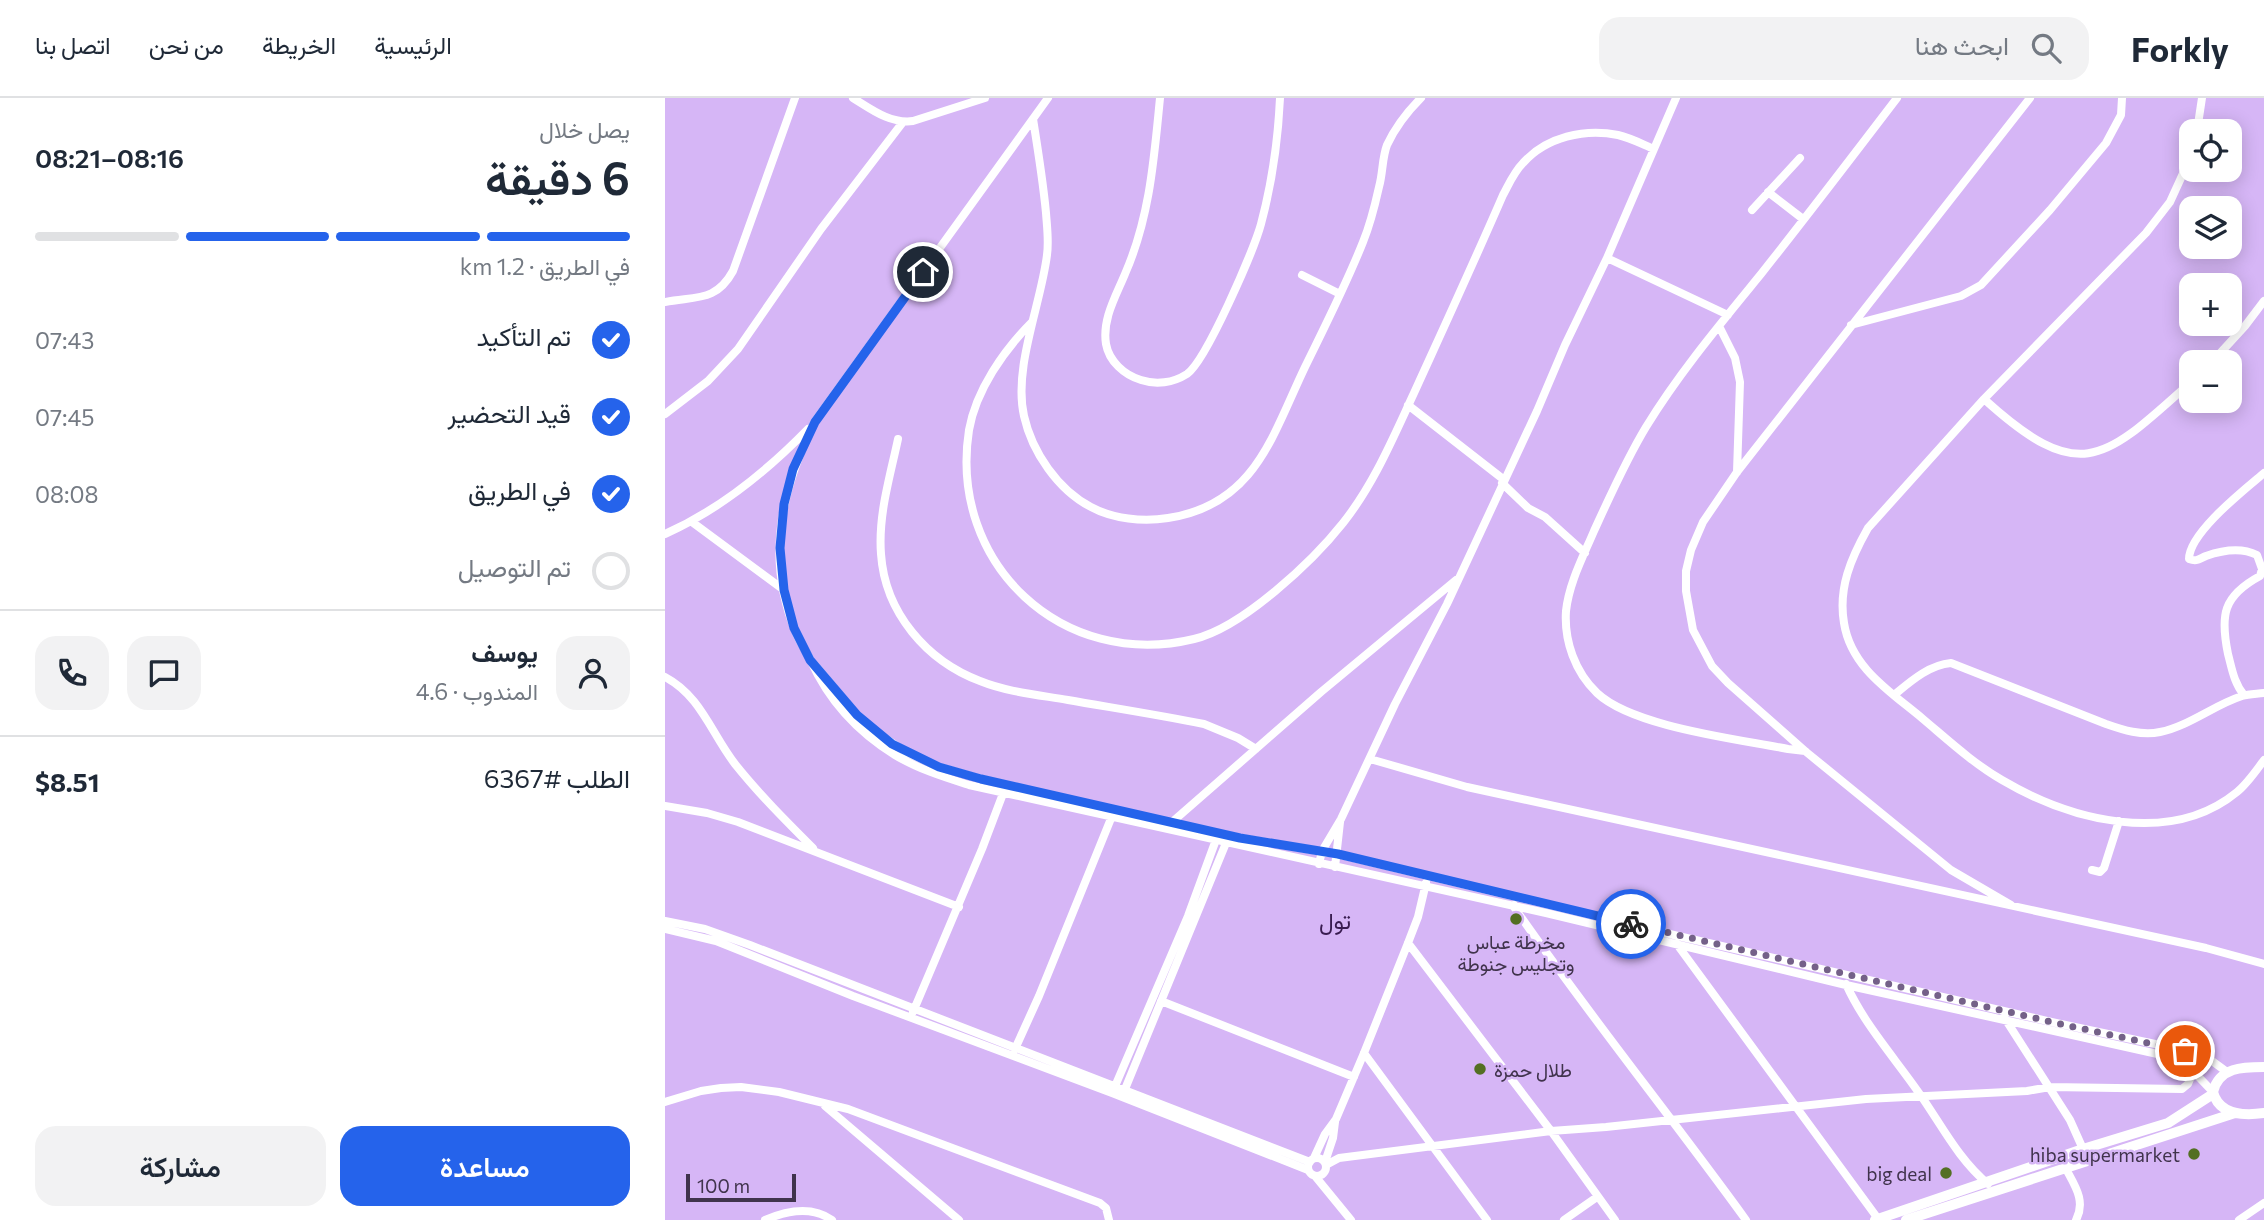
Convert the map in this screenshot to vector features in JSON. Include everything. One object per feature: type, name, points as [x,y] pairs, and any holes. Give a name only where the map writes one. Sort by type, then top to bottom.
[{"type":"main road","points":[[1877,1219],[2179,1118],[2213,1093],[2217,1080],[2228,1072],[2263,1064]]},
{"type":"main road","points":[[2213,1093],[2224,1109],[2235,1113]]},
{"type":"main road","points":[[1906,1220],[1920,1218],[2235,1113],[2264,1113]]},
{"type":"main road","points":[[2154,1128],[2158,1140]]},
{"type":"street","points":[[665,302],[711,294],[727,282],[795,98]]},
{"type":"street","points":[[853,98],[890,120],[903,122],[985,98]]},
{"type":"street","points":[[665,534],[692,522],[730,496],[792,446],[815,422],[1048,98]]},
{"type":"street","points":[[1160,98],[1151,188],[1143,224],[1108,316],[1105,334],[1109,354],[1120,368],[1137,379],[1157,383],[1177,379],[1196,366],[1251,251],[1265,207],[1280,98]]},
{"type":"street","points":[[1033,119],[1048,239],[1045,271],[1033,322],[1021,396],[1027,428],[1041,457],[1062,485],[1081,501],[1092,508],[1127,517],[1155,520],[1192,513],[1211,506],[1229,494],[1249,474],[1277,426],[1364,240],[1380,186],[1387,146],[1402,120],[1421,98]]},
{"type":"street","points":[[1319,864],[1322,851],[1341,819],[1459,578],[1537,411],[1676,98]]},
{"type":"street","points":[[1805,751],[1725,737],[1643,718],[1621,709],[1595,692],[1578,669],[1567,643],[1566,610],[1571,588],[1617,482],[1664,399],[1897,98]]},
{"type":"street","points":[[2011,905],[1951,870],[1805,751],[1719,675],[1693,630],[1686,591],[1686,571],[1691,550],[1703,522],[1737,472],[2030,98]]},
{"type":"street","points":[[1851,326],[1961,296],[1981,285],[2050,210],[2106,143],[2121,115],[2122,98]]},
{"type":"street","points":[[2199,119],[2202,98]]},
{"type":"street","points":[[665,414],[708,381],[738,349],[821,229],[903,122]]},
{"type":"street","points":[[1033,322],[989,379],[969,428],[968,487],[982,536],[993,560],[1003,576],[1019,592],[1057,621],[1077,631],[1108,640],[1146,644],[1195,639],[1216,630],[1254,607],[1315,554],[1343,523],[1368,488],[1503,195],[1525,160],[1547,144],[1588,133],[1620,135],[1654,149]]},
{"type":"street","points":[[1752,210],[1800,158]]},
{"type":"street","points":[[2179,182],[2170,202],[2154,224],[1984,399],[1868,528],[1846,574],[1844,625],[1850,643],[1872,678],[2001,780],[2052,804],[2088,815],[2138,824],[2174,821],[2205,812],[2239,791],[2264,760]]},
{"type":"street","points":[[1768,192],[1803,219]]},
{"type":"street","points":[[1607,258],[1728,315]]},
{"type":"street","points":[[1302,275],[1340,294]]},
{"type":"street","points":[[2224,350],[2264,301]]},
{"type":"street","points":[[1719,326],[1735,358],[1740,382],[1737,472]]},
{"type":"street","points":[[1984,399],[2011,422],[2047,446],[2067,454],[2080,455],[2109,449],[2126,438],[2179,392]]},
{"type":"street","points":[[1408,405],[1503,481],[1528,508],[1545,517],[1585,554]]},
{"type":"street","points":[[815,422],[793,469],[784,504],[780,548],[784,590],[794,628],[824,687],[842,710],[857,726],[908,762],[936,774],[1003,794],[1171,823],[1217,837],[1226,844],[1319,864],[1516,897],[1580,911],[1846,985],[2005,1015],[2070,1120],[2083,1149]]},
{"type":"street","points":[[898,439],[881,520],[883,572],[898,612],[935,656],[953,669],[990,685],[1204,724],[1238,738],[1256,749]]},
{"type":"street","points":[[2245,695],[2234,677],[2224,621],[2228,604],[2235,593],[2242,585],[2260,576],[2262,569],[2257,555],[2239,550],[2225,551],[2195,561],[2189,559],[2189,555],[2201,534],[2220,511],[2264,473]]},
{"type":"street","points":[[692,522],[784,590]]},
{"type":"street","points":[[1171,823],[1459,578]]},
{"type":"street","points":[[810,660],[857,715],[892,744],[939,767],[1112,814],[1217,837],[1338,854],[1514,907],[1848,975],[2005,1015],[2200,1055],[2228,1072]]},
{"type":"street","points":[[1895,695],[1924,672],[1951,663],[2124,731],[2147,733],[2161,732],[2178,726],[2245,695],[2264,693]]},
{"type":"street","points":[[665,677],[685,689],[695,700],[736,764],[777,812],[815,850]]},
{"type":"street","points":[[1370,760],[1467,787],[2206,948],[2264,964]]},
{"type":"street","points":[[912,1014],[958,907],[1005,785]]},
{"type":"street","points":[[665,806],[707,813],[738,822],[958,907]]},
{"type":"street","points":[[1015,1049],[1112,814]]},
{"type":"street","points":[[1335,867],[1341,819]]},
{"type":"street","points":[[2092,870],[2100,872],[2103,869],[2119,821]]},
{"type":"street","points":[[1118,1092],[1177,950],[1217,837]]},
{"type":"street","points":[[1177,950],[1226,844]]},
{"type":"street","points":[[1312,1167],[1325,1134],[1336,1119],[1355,1077],[1408,943],[1426,881]]},
{"type":"street","points":[[1516,897],[1514,907],[1577,996],[1673,1119],[1747,1220]]},
{"type":"street","points":[[1577,920],[1580,911]]},
{"type":"street","points":[[665,921],[720,934],[912,1014],[1015,1049],[1118,1092]]},
{"type":"street","points":[[665,929],[716,941],[912,1014],[1312,1167],[1321,1175],[1333,1139],[1336,1119]]},
{"type":"street","points":[[1677,940],[1877,1219]]},
{"type":"street","points":[[1408,943],[1615,1220]]},
{"type":"street","points":[[1118,1092],[1161,1001],[1169,970]]},
{"type":"street","points":[[1848,975],[1846,985],[1867,1021],[1960,1154],[1986,1182],[1999,1191]]},
{"type":"street","points":[[1161,1001],[1355,1077]]},
{"type":"street","points":[[2117,1040],[2162,1055],[2193,1071],[2213,1093]]},
{"type":"street","points":[[1364,1053],[1487,1220]]},
{"type":"street","points":[[1325,1166],[1336,1158],[1551,1131],[1796,1105],[1920,1095],[2027,1091],[2050,1087],[2182,1089],[2188,1084],[2200,1055]]},
{"type":"street","points":[[665,1102],[701,1091],[741,1087],[779,1092],[848,1109],[1100,1203],[1106,1208],[1109,1220]]},
{"type":"street","points":[[823,1104],[959,1220]]},
{"type":"street","points":[[1312,1167],[1320,1158],[1336,1200]]},
{"type":"street","points":[[1312,1167],[1351,1220]]},
{"type":"street","points":[[2066,1169],[2081,1203],[2076,1220]]},
{"type":"street","points":[[1564,1220],[1597,1197]]},
{"type":"street","points":[[2239,1220],[2264,1203]]},
{"type":"street","points":[[765,1220],[792,1212],[810,1211],[832,1220]]},
{"type":"way so far","points":[[1631,924],[2185,1051]]},
{"type":"place","name":"مخرطة عباس وتجليس جنوطة","points":[[1516,919]]},
{"type":"place","name":"طلال حمزة","points":[[1480,1069]]},
{"type":"place","name":"hiba supermarket","points":[[2194,1154]]},
{"type":"place","name":"big deal","points":[[1946,1173]]},
{"type":"district","name":"تول","points":[[1335,920]]},
{"type":"route","points":[[923,272],[815,422],[788,483],[780,527],[780,565],[797,635],[810,660],[866,723],[892,744],[922,760],[981,779],[1240,838],[1338,854],[1631,924]]}]
